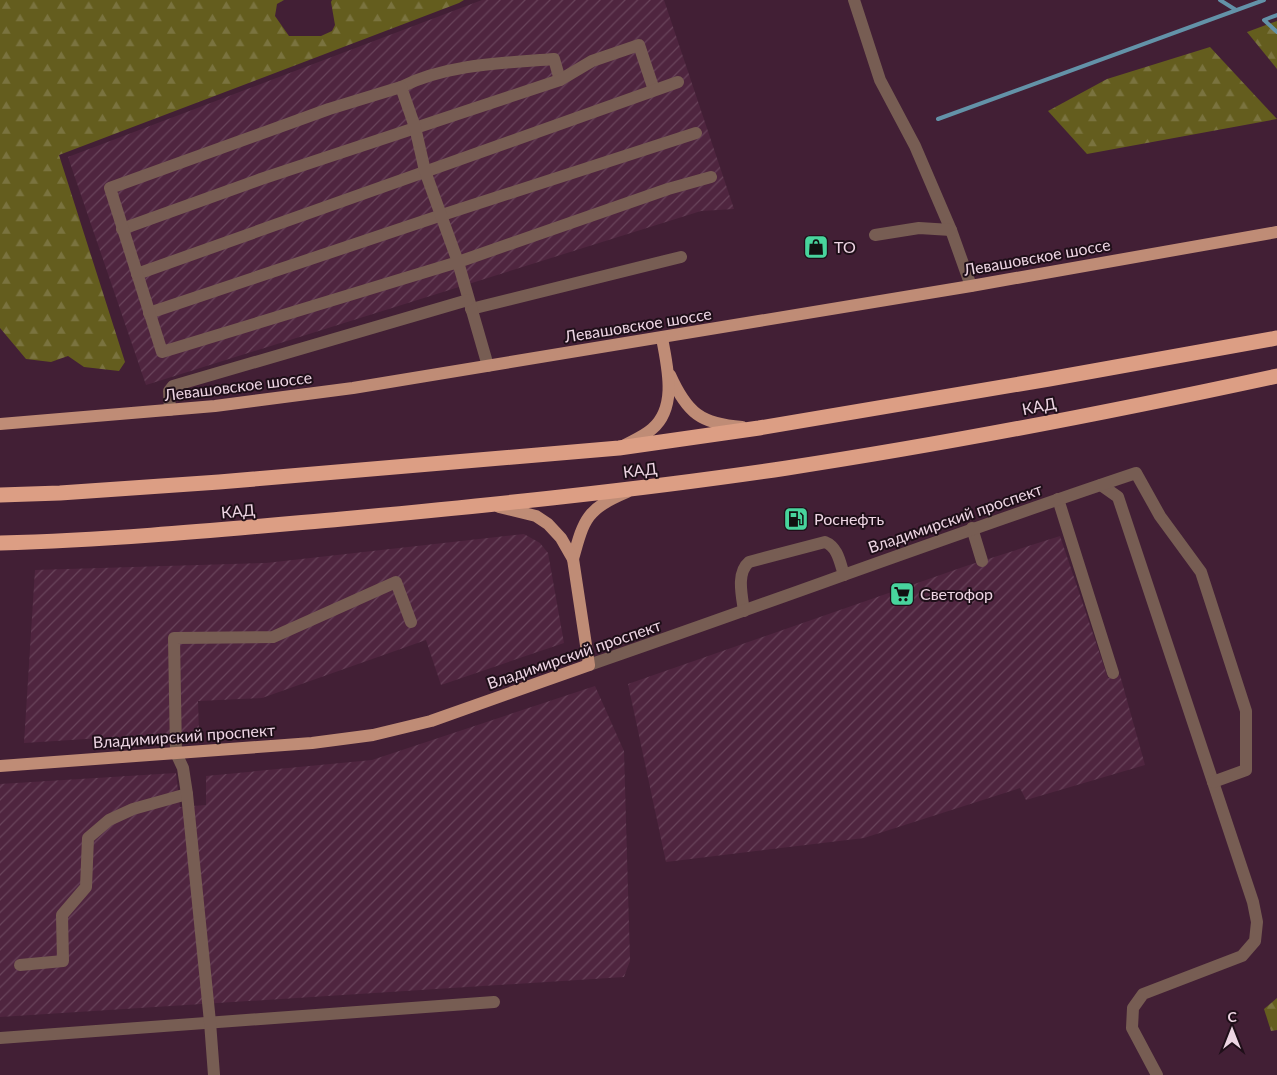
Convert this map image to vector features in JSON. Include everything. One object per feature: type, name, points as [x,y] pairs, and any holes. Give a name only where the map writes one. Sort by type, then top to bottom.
[{"type":"highway","name":"КАД","points":[[0,495],[60,493],[219,482],[618,448],[759,428],[1277,338]]},
{"type":"highway","name":"КАД","points":[[0,543],[187,533],[492,505],[636,489],[787,468],[893,450],[1065,419],[1277,376]]},
{"type":"main road","name":"Левашовское шоссе","points":[[0,424],[215,406],[353,388],[971,286],[1277,232]]},
{"type":"main road","points":[[618,448],[652,429],[660,420],[665,408],[669,393],[668,371],[662,338]]},
{"type":"main road","points":[[668,371],[681,397],[695,413],[707,420],[722,425],[759,428]]},
{"type":"main road","points":[[573,559],[582,527],[594,509],[606,501],[636,489]]},
{"type":"main road","points":[[492,505],[528,513],[548,524],[561,538],[573,559],[589,665]]},
{"type":"main road","name":"Владимирский проспект","points":[[0,766],[312,743],[373,735],[431,722],[589,665]]},
{"type":"street","points":[[854,0],[880,80],[915,146],[951,230],[971,286]]},
{"type":"street","points":[[122,229],[261,179],[560,80],[592,61],[639,45],[654,90]]},
{"type":"street","points":[[560,80],[554,59],[508,62],[461,69],[420,78],[110,188],[162,352],[458,262],[621,204],[711,177]]},
{"type":"street","points":[[137,274],[678,82]]},
{"type":"street","points":[[401,86],[415,127],[425,171],[458,262],[488,366]]},
{"type":"street","points":[[149,313],[442,215],[696,133]]},
{"type":"street","points":[[875,235],[919,228],[951,230]]},
{"type":"street","points":[[170,410],[169,391],[173,386],[470,305],[681,257]]},
{"type":"street","name":"Владимирский проспект","points":[[589,665],[744,612],[972,528],[1136,473],[1160,516],[1201,572],[1246,711],[1246,770],[1213,782]]},
{"type":"street","points":[[1101,485],[1118,497],[1253,902],[1257,922],[1255,941],[1242,956],[1143,994],[1133,1008],[1132,1028],[1157,1075]]},
{"type":"street","points":[[1058,499],[1114,673]]},
{"type":"street","points":[[972,528],[982,561]]},
{"type":"street","points":[[744,612],[741,578],[744,566],[749,562],[818,542],[825,542],[831,544],[835,549],[844,575]]},
{"type":"street","points":[[214,1075],[187,794],[183,768],[176,753],[174,638],[273,637],[396,582],[411,622]]},
{"type":"street","points":[[20,965],[63,961],[62,915],[86,887],[88,838],[109,820],[133,809],[187,794]]},
{"type":"street","points":[[0,1038],[494,1002]]},
{"type":"shaded area","points":[[482,0],[664,0],[734,209],[701,211],[146,385],[68,157]]},
{"type":"shaded area","points":[[524,534],[540,543],[548,553],[564,643],[441,685],[426,640],[262,698],[198,701],[199,734],[164,734],[24,743],[35,570],[266,563]]},
{"type":"shaded area","points":[[1060,536],[1108,678],[1120,675],[1145,765],[1026,800],[1020,788],[864,838],[666,862],[628,684],[966,566]]},
{"type":"shaded area","points":[[595,686],[624,751],[630,961],[624,977],[0,1017],[0,784],[176,773],[180,807],[206,805],[206,776],[372,760]]},
{"type":"green space","points":[[0,0],[284,0],[277,4],[275,16],[289,36],[321,36],[332,31],[335,25],[332,0],[464,0],[59,155],[125,362],[119,371],[84,367],[68,356],[51,362],[26,359],[0,328]]},
{"type":"green space","points":[[1277,21],[1277,69],[1247,32]]},
{"type":"green space","points":[[1210,47],[1277,119],[1087,154],[1048,111],[1107,79]]},
{"type":"green space","points":[[1277,998],[1277,1030],[1271,1031],[1264,1009]]},
{"type":"waterway","points":[[1220,0],[1236,10]]},
{"type":"waterway","points":[[938,119],[1264,0]]},
{"type":"waterway","points":[[1277,15],[1264,20],[1277,32]]},
{"type":"place","name":"ТО","points":[[816,247]]},
{"type":"place","name":"Роснефть","points":[[796,519]]},
{"type":"place","name":"Светофор","points":[[902,594]]}]
